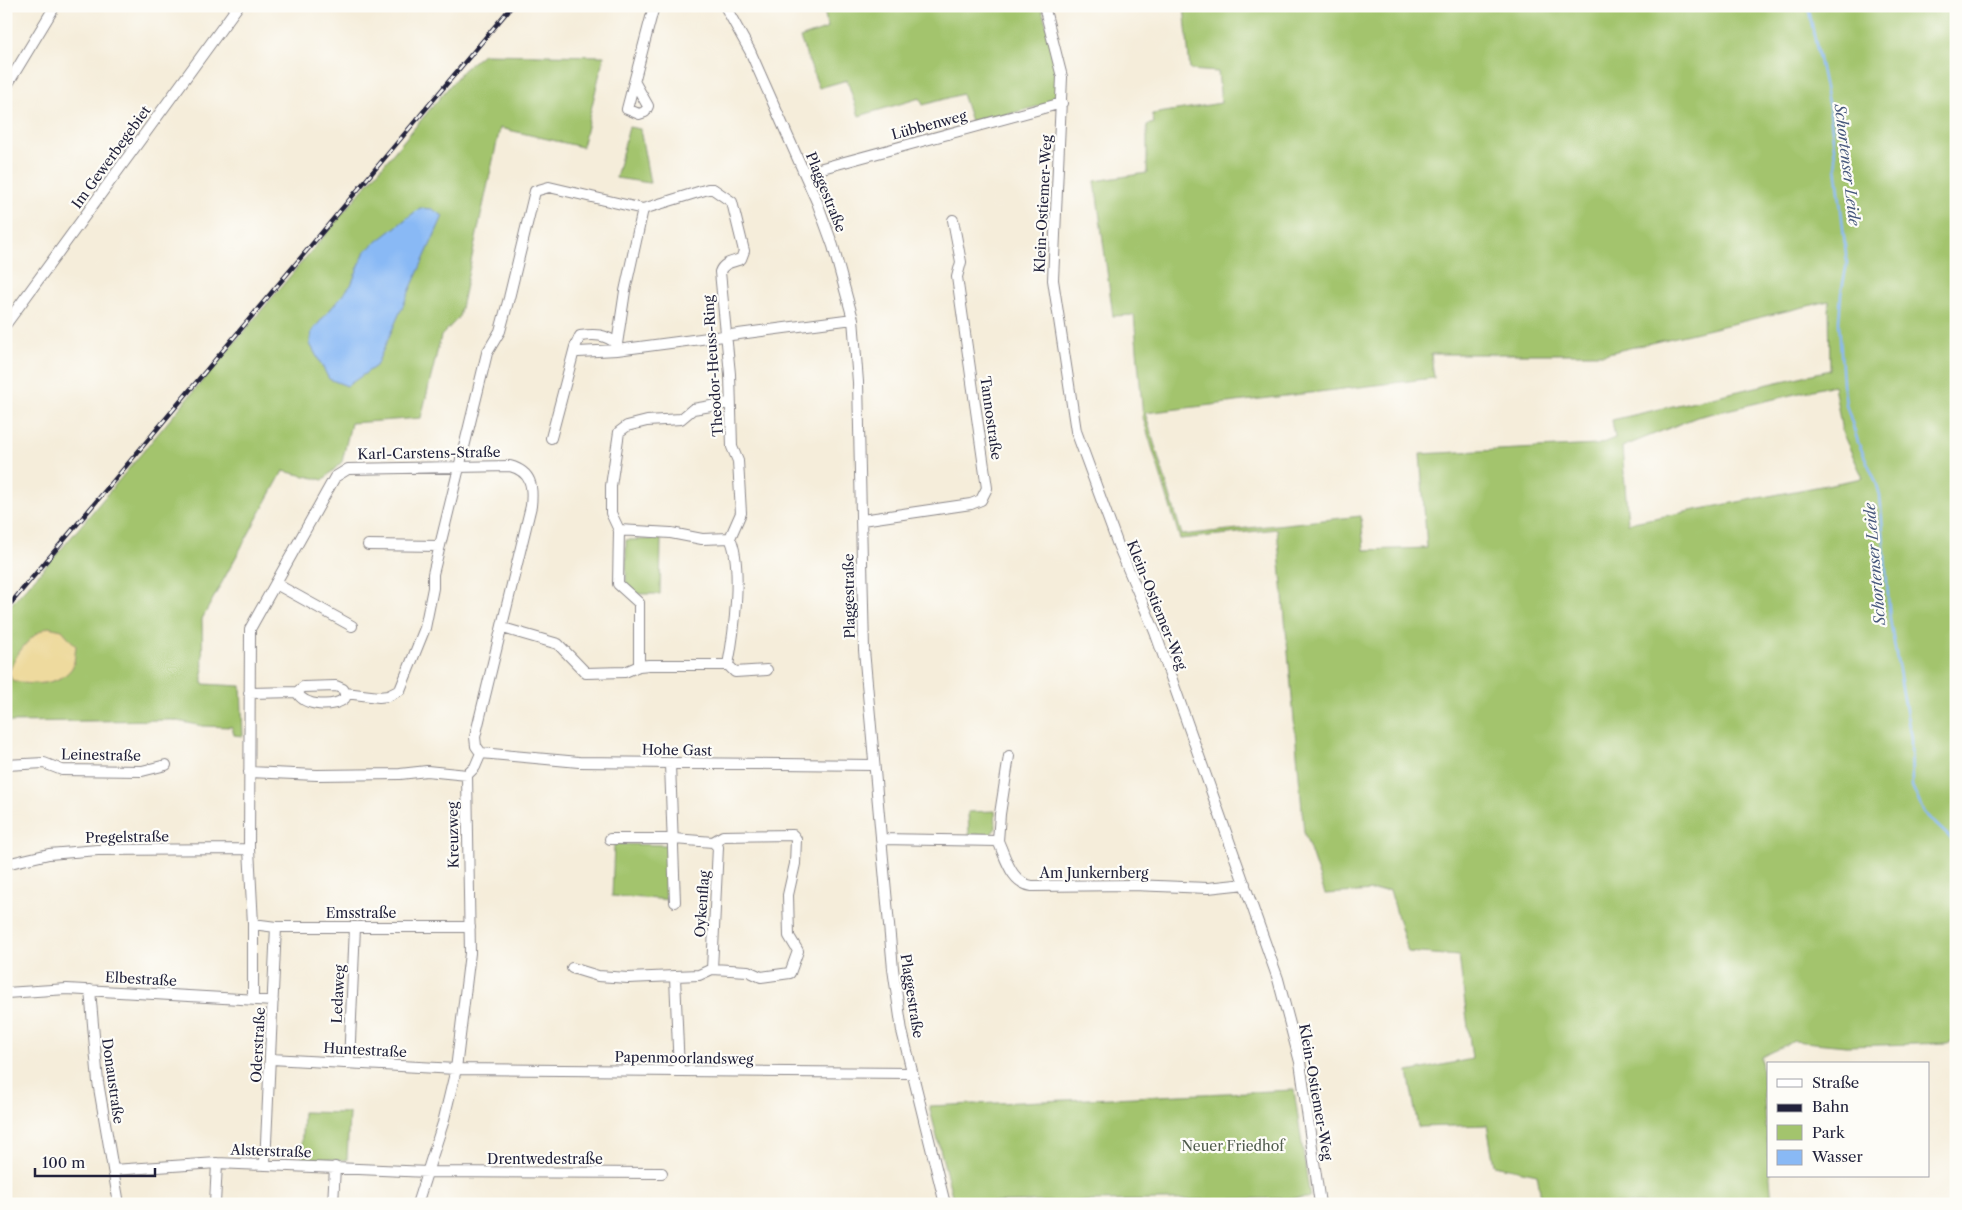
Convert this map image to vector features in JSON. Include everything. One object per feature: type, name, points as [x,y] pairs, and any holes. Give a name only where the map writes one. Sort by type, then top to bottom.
[{"type":"street","points":[[6,87],[55,6]]},
{"type":"street","name":"Im Gewerbegebiet","points":[[6,324],[238,6]]},
{"type":"street","points":[[634,82],[654,6]]},
{"type":"street","name":"Plaggestraße","points":[[726,6],[750,51],[804,173],[833,246],[853,319],[858,382],[864,650],[893,969],[902,1031],[945,1204]]},
{"type":"street","name":"Klein-Ostiemer-Weg","points":[[1044,6],[1062,77],[1053,280],[1076,431],[1118,545],[1155,632],[1278,979],[1300,1062],[1320,1204]]},
{"type":"street","name":"Lübbenweg","points":[[804,173],[1062,103]]},
{"type":"street","points":[[345,693],[379,697],[388,696],[400,690],[425,628],[433,588],[432,574],[487,353],[500,331],[532,196],[535,191],[549,187],[643,209],[625,291],[617,347]]},
{"type":"street","name":"Theodor-Heuss-Ring","points":[[643,209],[708,189],[713,189],[732,202],[744,256],[722,267],[720,272],[730,374],[729,403],[732,447],[738,461],[741,513],[730,538]]},
{"type":"street","name":"Tannostraße","points":[[862,520],[971,504],[981,500],[986,488],[958,277],[961,262],[953,220]]},
{"type":"street","points":[[575,347],[578,352],[853,319]]},
{"type":"street","points":[[551,438],[575,347],[580,336],[592,334],[609,338],[617,347]]},
{"type":"street","points":[[639,666],[640,603],[618,584],[619,530],[611,513],[611,486],[619,432],[626,426],[648,420],[681,419],[693,409],[729,403]]},
{"type":"street","name":"Karl-Carstens-Straße","points":[[249,772],[250,629],[335,477],[348,469],[510,466],[520,468],[527,474],[532,488],[531,506],[503,628]]},
{"type":"street","points":[[619,530],[671,533],[702,539],[730,538],[735,549],[736,602],[732,647],[728,665]]},
{"type":"street","points":[[368,545],[440,546]]},
{"type":"street","points":[[276,584],[352,626]]},
{"type":"street","points":[[249,772],[335,775],[400,774],[428,771],[467,775],[474,767],[481,753],[476,746],[475,737],[503,628],[558,644],[586,673],[625,672],[639,666],[728,665],[735,672],[767,670]]},
{"type":"street","points":[[250,693],[297,692],[303,687],[336,686],[343,689],[345,698],[340,703],[334,704],[309,703],[302,701],[297,692]]},
{"type":"street","name":"Hohe Gast","points":[[481,753],[579,762],[874,765]]},
{"type":"street","points":[[880,839],[998,840],[1009,756]]},
{"type":"street","name":"Leinestraße","points":[[6,765],[44,763],[62,770],[142,771],[166,765]]},
{"type":"street","points":[[670,764],[675,902]]},
{"type":"street","name":"Oderstraße","points":[[249,772],[254,924],[253,999]]},
{"type":"street","name":"Kreuzweg","points":[[417,1204],[428,1172],[456,1069],[470,953],[467,775]]},
{"type":"street","points":[[572,968],[598,976],[675,977],[699,975],[712,969],[748,971],[761,977],[790,973],[798,951],[789,936],[788,895],[795,864],[796,839],[793,835],[723,836],[713,842],[674,839],[610,839]]},
{"type":"street","name":"Am Junkernberg","points":[[998,840],[1016,879],[1023,885],[1208,888],[1245,884]]},
{"type":"street","name":"Oykenflag","points":[[712,969],[714,900],[718,880],[718,847],[713,842]]},
{"type":"street","name":"Pregelstraße","points":[[6,864],[49,854],[98,850],[250,848]]},
{"type":"street","name":"Emsstraße","points":[[254,924],[276,927],[470,927]]},
{"type":"street","name":"Oderstraße","points":[[265,1164],[276,927]]},
{"type":"street","name":"Ledaweg","points":[[349,1063],[355,927]]},
{"type":"street","points":[[675,977],[679,1071]]},
{"type":"street","name":"Elbestraße","points":[[6,993],[67,989],[274,1001]]},
{"type":"street","name":"Donaustraße","points":[[90,990],[98,1082],[119,1204]]},
{"type":"street","name":"Huntestraße","points":[[271,1059],[456,1069]]},
{"type":"street","name":"Papenmoorlandsweg","points":[[456,1069],[912,1072]]},
{"type":"street","points":[[215,1204],[218,1162]]},
{"type":"street","name":"Alsterstraße","points":[[113,1170],[218,1162],[428,1172]]},
{"type":"street","points":[[333,1204],[335,1167]]},
{"type":"street","name":"Drentwedestraße","points":[[428,1172],[662,1173]]},
{"type":"green space","points":[[823,6],[1041,6],[1057,63],[1058,101],[972,124],[962,94],[923,105],[920,98],[859,116],[847,80],[819,88],[800,38],[828,28]]},
{"type":"green space","points":[[1184,6],[1956,6],[1956,1040],[1947,1043],[1846,1046],[1794,1041],[1761,1057],[1767,1137],[1767,1178],[1770,1178],[1772,1204],[1542,1204],[1537,1174],[1494,1165],[1487,1125],[1418,1127],[1408,1072],[1472,1059],[1459,956],[1408,952],[1390,890],[1325,894],[1304,832],[1277,529],[1180,539],[1143,418],[1134,315],[1113,316],[1095,181],[1147,173],[1147,125],[1154,123],[1152,114],[1221,103],[1218,72],[1190,70]],"holes":[[[1829,301],[1830,370],[1612,420],[1615,438],[1597,445],[1420,454],[1427,548],[1364,550],[1361,516],[1182,535],[1145,413],[1434,378],[1431,354],[1604,354]],[[1834,385],[1842,432],[1863,478],[1628,523],[1622,447],[1697,417]]]},
{"type":"green space","points":[[483,54],[604,56],[582,147],[500,128],[459,317],[441,336],[421,418],[351,423],[342,462],[323,480],[283,471],[202,619],[203,684],[241,686],[243,736],[234,735],[232,727],[203,726],[172,720],[6,722],[6,610],[63,547],[463,70]]},
{"type":"green space","points":[[629,127],[640,129],[650,183],[616,178]]},
{"type":"green space","points":[[661,539],[660,594],[635,594],[626,584],[626,540]]},
{"type":"green space","points":[[995,811],[996,828],[991,834],[969,835],[968,812]]},
{"type":"green space","points":[[614,844],[671,845],[674,900],[612,896]]},
{"type":"green space","name":"Neuer Friedhof","points":[[1294,1090],[1310,1198],[954,1203],[929,1106]]},
{"type":"green space","points":[[303,1112],[349,1113],[347,1160],[301,1158]]},
{"type":"sand","points":[[48,627],[62,630],[76,646],[73,666],[62,677],[46,683],[37,684],[12,680],[9,672],[19,652],[29,640]]},
{"type":"water","points":[[420,208],[432,209],[443,216],[376,366],[347,386],[329,379],[310,344],[312,331],[351,285],[365,251]]},
{"type":"waterway","name":"Schortenser Leide","points":[[1808,6],[1830,112],[1847,263],[1841,294],[1839,322],[1843,383],[1846,404],[1858,442],[1880,495],[1890,620],[1911,738],[1912,786],[1924,813],[1956,843]]},
{"type":"railway","points":[[6,609],[512,6]]}]
